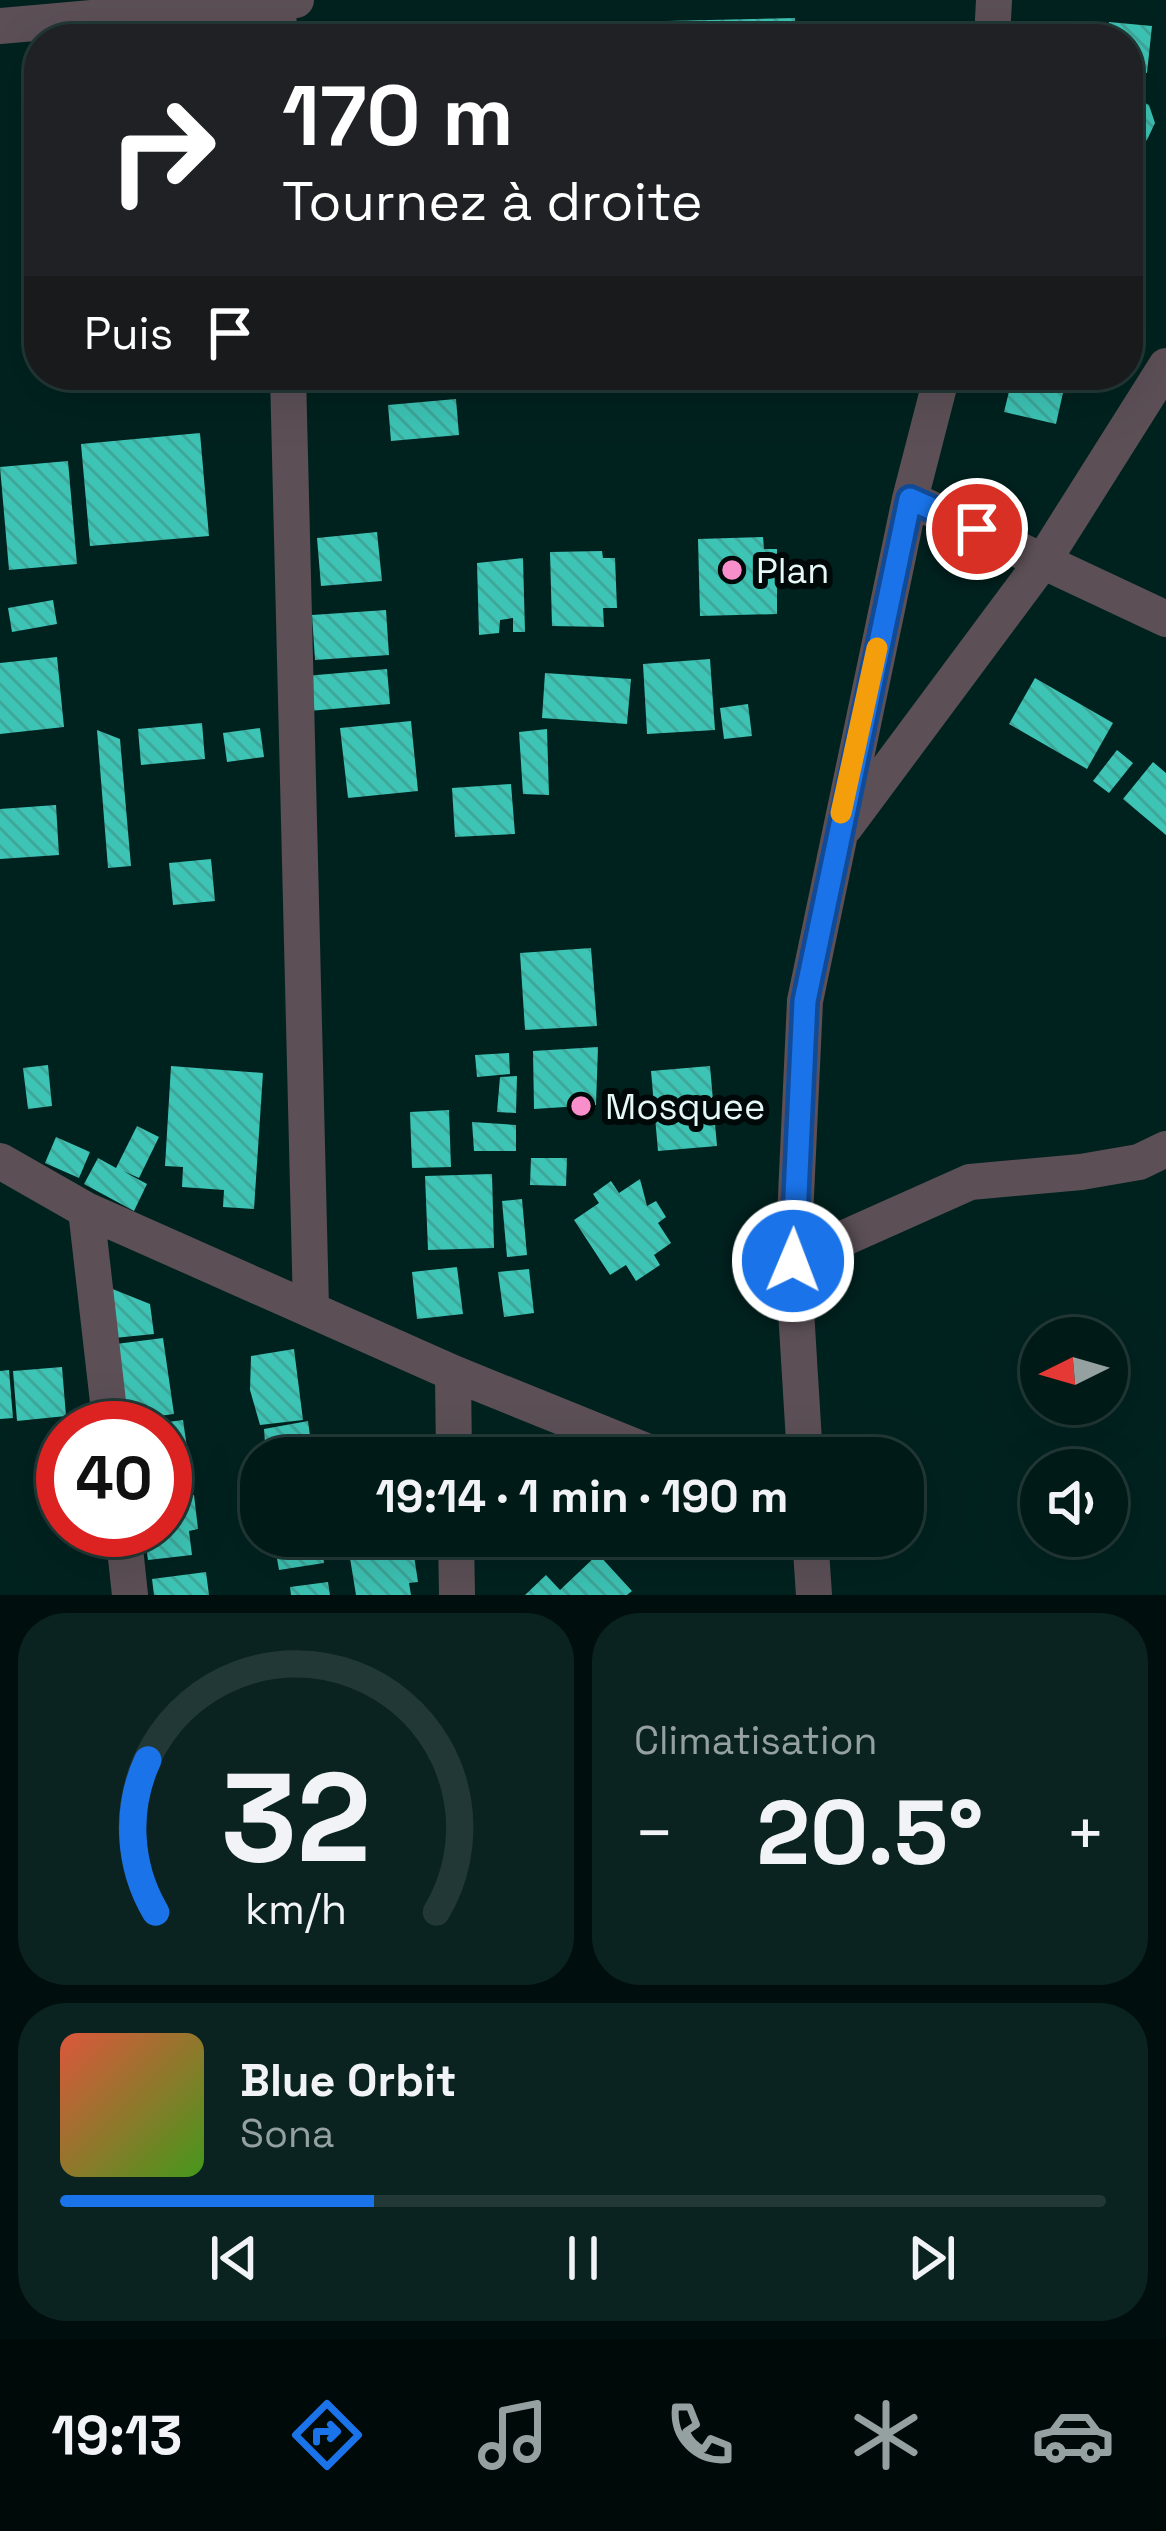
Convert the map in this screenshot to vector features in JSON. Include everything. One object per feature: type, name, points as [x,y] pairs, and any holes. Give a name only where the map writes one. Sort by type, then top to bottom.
[{"type":"street","points":[[0,26],[296,0]]},
{"type":"street","points":[[836,839],[1045,558],[1166,366]]},
{"type":"street","points":[[288,390],[311,1308]]},
{"type":"street","points":[[804,1437],[793,1261],[805,1001],[910,499],[938,390]]},
{"type":"street","points":[[910,499],[1045,558],[1166,619]]},
{"type":"street","points":[[793,1261],[970,1182],[1096,1170],[1139,1162],[1166,1149]]},
{"type":"street","points":[[0,1161],[86,1210],[612,1437]]},
{"type":"street","points":[[86,1210],[108,1401]]},
{"type":"street","points":[[453,1372],[454,1437]]},
{"type":"street","points":[[125,1557],[130,1595]]},
{"type":"street","points":[[456,1557],[457,1595]]},
{"type":"street","points":[[811,1557],[814,1595]]},
{"type":"building","points":[[795,18],[795,24],[666,24]]},
{"type":"building","points":[[1143,25],[1152,26],[1147,73],[1143,73]]},
{"type":"building","points":[[1143,102],[1149,105],[1155,123],[1143,143]]},
{"type":"building","points":[[1009,390],[1064,390],[1056,424],[1004,412]]},
{"type":"building","points":[[456,399],[459,435],[391,441],[388,405]]},
{"type":"building","points":[[200,433],[209,536],[90,546],[81,444]]},
{"type":"building","points":[[68,461],[77,564],[9,570],[0,467]]},
{"type":"building","points":[[377,532],[382,581],[321,586],[317,538]]},
{"type":"building","points":[[763,537],[764,549],[777,549],[777,614],[700,616],[698,539]]},
{"type":"building","points":[[602,551],[603,558],[615,558],[617,608],[603,608],[604,627],[552,626],[550,552]]},
{"type":"building","points":[[523,558],[525,632],[513,632],[513,618],[500,620],[499,633],[479,635],[477,563]]},
{"type":"building","points":[[53,600],[57,624],[12,632],[8,608]]},
{"type":"building","points":[[386,610],[389,655],[315,660],[312,615]]},
{"type":"building","points":[[57,657],[64,727],[0,734],[0,663]]},
{"type":"building","points":[[710,659],[715,730],[647,734],[643,664]]},
{"type":"building","points":[[387,669],[390,704],[309,711],[305,676]]},
{"type":"building","points":[[545,673],[631,679],[627,724],[542,718]]},
{"type":"building","points":[[1035,678],[1113,723],[1087,769],[1009,724]]},
{"type":"building","points":[[748,704],[752,736],[724,739],[720,708]]},
{"type":"building","points":[[411,721],[418,791],[348,798],[340,728]]},
{"type":"building","points":[[202,723],[205,759],[141,765],[138,729]]},
{"type":"building","points":[[260,728],[264,757],[227,762],[223,733]]},
{"type":"building","points":[[547,729],[549,795],[523,794],[519,732]]},
{"type":"building","points":[[97,730],[120,739],[131,866],[108,868]]},
{"type":"building","points":[[1117,750],[1133,763],[1109,793],[1093,781]]},
{"type":"building","points":[[1153,762],[1166,773],[1166,835],[1123,799]]},
{"type":"building","points":[[511,784],[515,834],[455,837],[452,788]]},
{"type":"building","points":[[56,805],[59,855],[0,859],[0,809]]},
{"type":"building","points":[[211,859],[215,901],[173,905],[169,863]]},
{"type":"building","points":[[591,948],[597,1026],[525,1030],[520,953]]},
{"type":"building","points":[[598,1047],[596,1105],[534,1109],[533,1051]]},
{"type":"building","points":[[509,1053],[510,1074],[477,1077],[475,1055]]},
{"type":"building","points":[[48,1065],[52,1106],[28,1109],[23,1068]]},
{"type":"building","points":[[171,1066],[263,1073],[254,1209],[223,1207],[224,1190],[182,1187],[183,1167],[165,1166]]},
{"type":"building","points":[[710,1066],[717,1146],[658,1151],[651,1071]]},
{"type":"building","points":[[517,1076],[516,1113],[497,1112],[500,1077]]},
{"type":"building","points":[[449,1110],[451,1167],[412,1168],[410,1112]]},
{"type":"building","points":[[472,1122],[516,1125],[516,1151],[474,1151]]},
{"type":"building","points":[[137,1126],[159,1137],[139,1178],[123,1171],[147,1184],[134,1211],[84,1184],[98,1158],[116,1168]]},
{"type":"building","points":[[56,1137],[90,1152],[79,1178],[45,1163]]},
{"type":"building","points":[[531,1158],[567,1158],[566,1186],[530,1185]]},
{"type":"building","points":[[492,1174],[494,1248],[428,1250],[425,1176]]},
{"type":"building","points":[[640,1179],[647,1206],[656,1201],[666,1217],[658,1223],[671,1243],[654,1255],[660,1265],[636,1281],[626,1265],[610,1275],[574,1220],[599,1203],[593,1194],[611,1181],[619,1193]]},
{"type":"building","points":[[522,1199],[527,1255],[507,1257],[502,1201]]},
{"type":"building","points":[[457,1267],[463,1314],[417,1319],[412,1272]]},
{"type":"building","points":[[529,1269],[534,1313],[504,1317],[498,1272]]},
{"type":"building","points":[[110,1288],[150,1304],[154,1334],[114,1338]]},
{"type":"building","points":[[163,1338],[172,1401],[123,1401],[116,1344]]},
{"type":"building","points":[[294,1349],[303,1420],[260,1425],[250,1390],[251,1356]]},
{"type":"building","points":[[62,1367],[65,1401],[36,1401],[36,1419],[17,1421],[13,1371]]},
{"type":"building","points":[[9,1370],[13,1418],[0,1419],[0,1371]]},
{"type":"building","points":[[308,1421],[310,1437],[265,1437],[264,1429]]},
{"type":"building","points":[[192,1495],[198,1529],[192,1530]]},
{"type":"building","points":[[277,1557],[323,1557],[324,1563],[279,1570]]},
{"type":"building","points":[[414,1557],[418,1582],[409,1583],[411,1595],[356,1595],[350,1558]]},
{"type":"building","points":[[595,1557],[601,1557],[632,1591],[627,1595],[525,1595],[546,1575],[560,1590]]},
{"type":"building","points":[[206,1572],[209,1595],[154,1595],[152,1579]]},
{"type":"building","points":[[328,1582],[330,1595],[291,1595],[290,1587]]},
{"type":"slow traffic","points":[[841,813],[877,648]]},
{"type":"place","name":"Plan","points":[[732,570]]},
{"type":"place","name":"Mosquee","points":[[581,1106]]},
{"type":"route","points":[[793,1261],[795,1125],[805,1001],[910,499],[977,529]]}]
